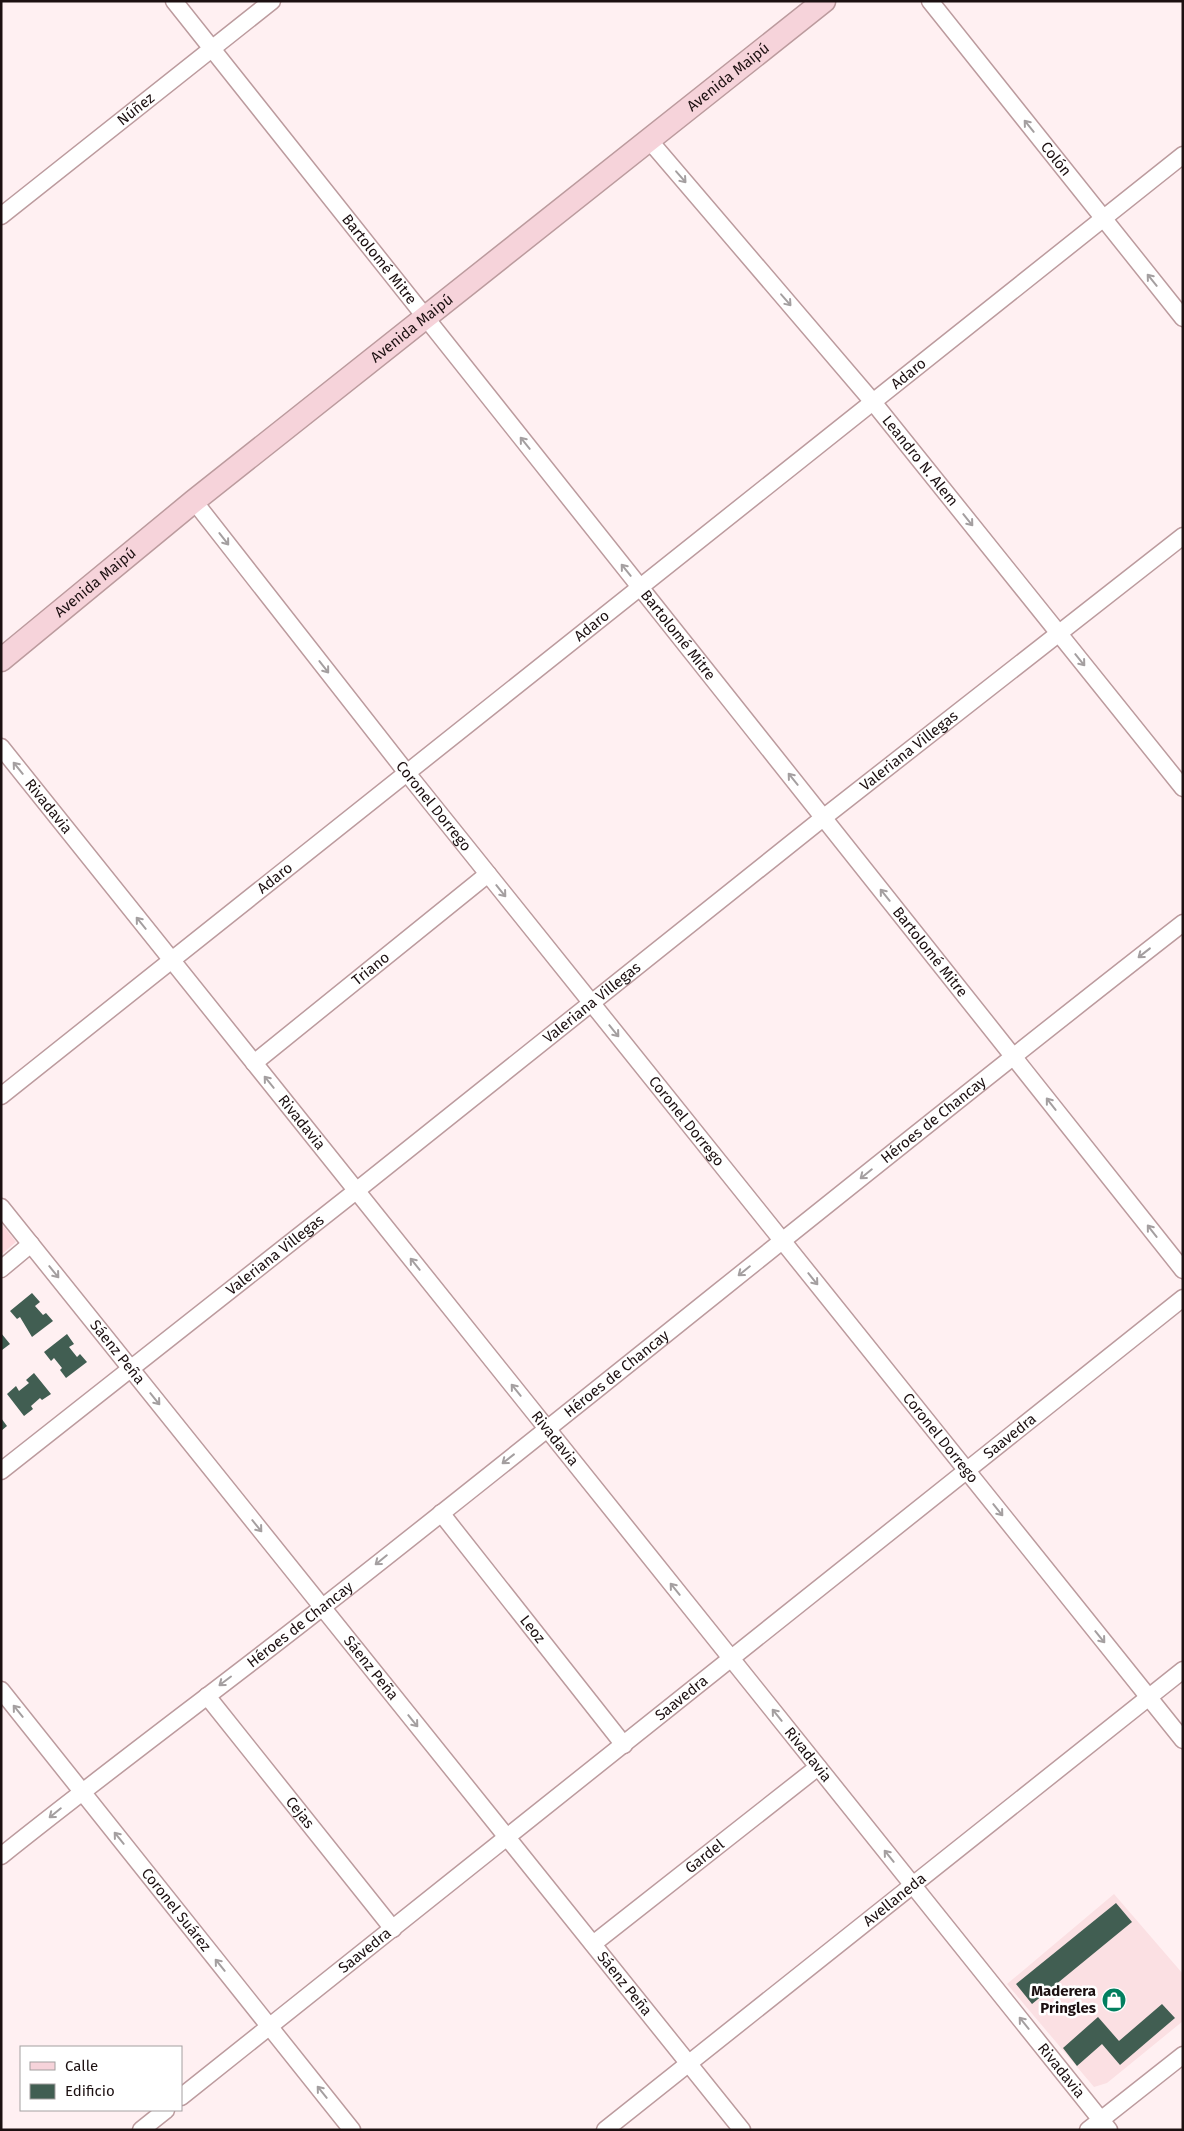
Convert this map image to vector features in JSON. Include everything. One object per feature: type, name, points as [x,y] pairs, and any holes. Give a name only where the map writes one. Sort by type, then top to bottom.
[{"type":"main road","name":"Avenida Maipú","points":[[1,660],[194,501],[824,1]]},
{"type":"street","name":"Bartolomé Mitre","points":[[174,1],[1183,1270]]},
{"type":"street","name":"Núñez","points":[[1,216],[272,1]]},
{"type":"street","name":"Colón","points":[[930,1],[1183,318]]},
{"type":"street","name":"Leandro N. Alem","points":[[649,140],[873,402],[1183,788]]},
{"type":"street","name":"Adaro","points":[[1,1096],[1183,155]]},
{"type":"street","name":"Coronel Dorrego","points":[[194,501],[407,773],[1183,1740]]},
{"type":"street","name":"Valeriana Villegas","points":[[1,1471],[132,1370],[823,818],[1183,536]]},
{"type":"street","name":"Rivadavia","points":[[1,747],[913,1885],[1099,2126]]},
{"type":"street","name":"Triano","points":[[254,1063],[488,874]]},
{"type":"street","name":"Héroes de Chancay","points":[[1,1856],[82,1791],[322,1607],[1013,1056],[1183,923]]},
{"type":"street","name":"Sáenz Peña","points":[[1,1207],[742,2130]]},
{"type":"street","points":[[1,1269],[31,1244]]},
{"type":"street","name":"Saavedra","points":[[182,2096],[1183,1298]]},
{"type":"street","name":"Leoz","points":[[441,1513],[624,1745]]},
{"type":"street","name":"Avellaneda","points":[[605,2130],[1183,1670]]},
{"type":"street","name":"Coronel Suárez","points":[[1,1690],[352,2130]]},
{"type":"street","name":"Cejas","points":[[207,1696],[392,1929]]},
{"type":"street","name":"Gardel","points":[[592,1944],[818,1767]]},
{"type":"street","points":[[1099,2126],[1183,2054]]},
{"type":"street","points":[[140,2130],[165,2111]]},
{"type":"shaded area","points":[[1,1223],[16,1242],[1,1255]]},
{"type":"shaded area","points":[[1114,1894],[1183,1974],[1183,2021],[1107,2083],[1094,2087],[1007,1984]]},
{"type":"building","points":[[32,1293],[40,1302],[35,1306],[43,1315],[46,1313],[53,1321],[32,1337],[20,1317],[17,1319],[10,1311]]},
{"type":"building","points":[[1,1333],[10,1344],[2,1350],[1,1350]]},
{"type":"building","points":[[67,1334],[74,1344],[69,1347],[77,1357],[80,1354],[87,1362],[66,1378],[60,1370],[62,1368],[54,1358],[51,1361],[44,1352]]},
{"type":"building","points":[[34,1373],[51,1394],[42,1400],[40,1398],[31,1406],[33,1409],[24,1416],[7,1394],[16,1386],[19,1391],[29,1383],[26,1380]]},
{"type":"building","points":[[1,1418],[7,1426],[1,1431]]},
{"type":"building","points":[[1116,1903],[1132,1922],[1032,2004],[1016,1984]]},
{"type":"building","points":[[1162,2004],[1175,2018],[1120,2065],[1102,2044],[1077,2066],[1063,2048],[1098,2017],[1119,2041]]},
{"type":"place","name":"Maderera Pringles","points":[[1114,2000]]}]
